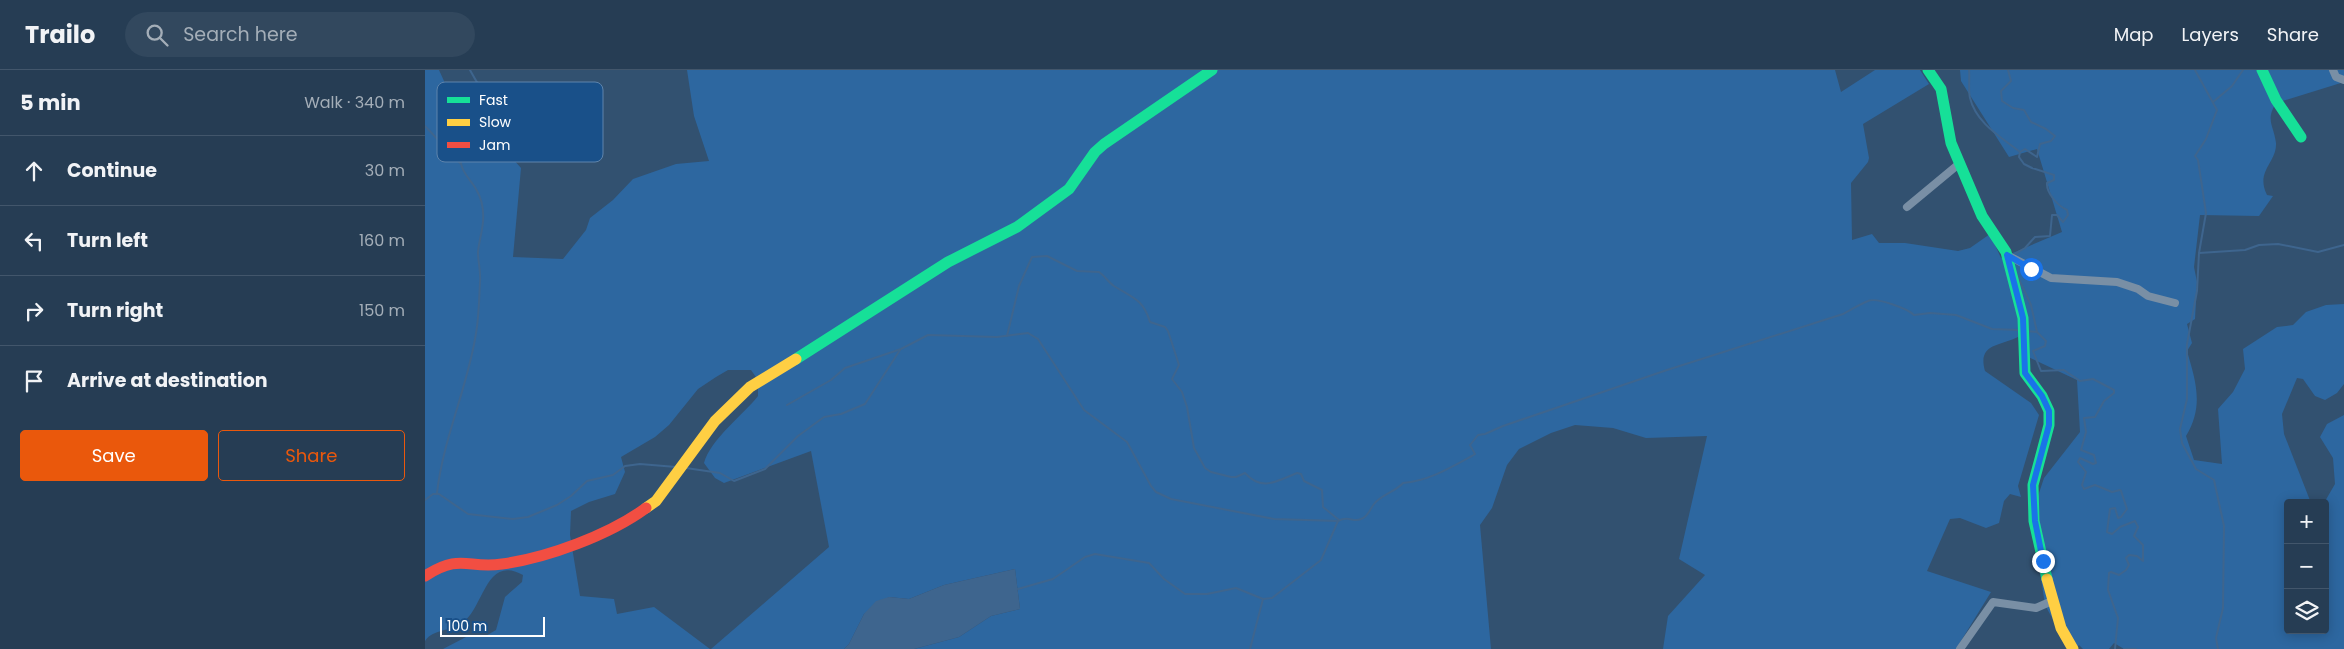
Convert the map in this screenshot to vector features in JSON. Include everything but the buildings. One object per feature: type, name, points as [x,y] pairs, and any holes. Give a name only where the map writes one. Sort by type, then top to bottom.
[{"type":"street","points":[[425,576],[453,561],[500,565],[540,556],[644,512],[656,501],[715,422],[749,386],[853,324],[948,262],[1017,227],[1069,189],[1095,152],[1212,70]]},
{"type":"street","points":[[1929,70],[1941,89],[1951,143],[1981,216],[1999,239],[2007,255],[2023,318],[2025,373],[2042,396],[2049,411],[2049,425],[2034,479],[2033,499],[2037,541],[2052,602],[2064,634],[2073,649]]},
{"type":"street","points":[[2263,70],[2276,100],[2301,138]]},
{"type":"street","points":[[2333,70],[2336,77],[2344,80]]},
{"type":"street","points":[[1907,207],[1960,163]]},
{"type":"street","points":[[2007,255],[2051,278],[2117,282],[2138,289],[2148,296],[2175,303]]},
{"type":"street","points":[[1960,649],[1993,602],[2036,608],[2052,602]]},
{"type":"shaded area","points":[[425,70],[439,70],[444,82],[437,82],[437,162],[516,162],[521,168],[513,257],[563,259],[586,230],[590,218],[613,200],[633,179],[676,164],[709,161],[694,116],[687,70],[1835,70],[1841,92],[1875,70],[1920,70],[1929,84],[1863,124],[1869,158],[1868,162],[1851,183],[1852,240],[1872,234],[1879,243],[1905,243],[1958,251],[1970,248],[1990,234],[2001,258],[2062,232],[2037,149],[2009,157],[1961,81],[1960,70],[2344,70],[2344,82],[2276,103],[2271,114],[2271,123],[2276,143],[2275,150],[2263,180],[2267,195],[2273,196],[2259,216],[2200,215],[2194,267],[2197,282],[2195,319],[2187,324],[2192,343],[2187,351],[2197,394],[2197,404],[2192,425],[2186,436],[2194,460],[2222,464],[2218,409],[2233,392],[2245,369],[2243,349],[2277,327],[2293,325],[2306,312],[2326,305],[2344,304],[2344,384],[2337,393],[2325,400],[2315,396],[2303,379],[2297,378],[2282,414],[2284,434],[2309,499],[2284,499],[2284,634],[2329,634],[2329,499],[2326,499],[2335,484],[2333,458],[2320,437],[2327,424],[2344,415],[2344,649],[2124,649],[2114,643],[2109,649],[2083,649],[2079,645],[2075,649],[2062,636],[2045,605],[2038,558],[2036,502],[2044,478],[2080,432],[2077,380],[2022,354],[2018,337],[1987,350],[1983,362],[1985,371],[2031,403],[2039,415],[2018,486],[2021,497],[2010,494],[2004,501],[1999,523],[1986,528],[1960,518],[1950,519],[1927,571],[1991,592],[1956,649],[1663,649],[1668,616],[1705,575],[1679,559],[1707,436],[1646,438],[1613,428],[1575,425],[1551,433],[1519,449],[1507,465],[1492,508],[1480,525],[1491,649],[914,649],[959,637],[991,616],[1020,609],[1015,569],[944,585],[909,599],[889,597],[864,614],[849,644],[844,649],[711,649],[829,547],[811,451],[724,483],[715,478],[704,463],[707,454],[720,437],[758,396],[758,380],[751,370],[728,370],[698,389],[669,425],[655,437],[621,457],[625,472],[615,494],[589,502],[571,511],[570,535],[580,596],[614,599],[617,614],[654,607],[710,649],[443,649],[468,636],[484,637],[496,630],[505,597],[522,582],[523,575],[510,570],[501,572],[493,577],[469,616],[462,623],[429,637],[425,641]]},
{"type":"shaded area","points":[[1015,569],[1020,609],[991,616],[959,637],[914,649],[844,649],[849,644],[864,614],[876,601],[889,597],[909,599],[944,585]]},
{"type":"waterway","points":[[470,70],[477,82]]},
{"type":"waterway","points":[[1969,70],[1969,91],[1973,107],[1990,129],[2020,152]]},
{"type":"waterway","points":[[2008,70],[2011,81],[2001,91],[2002,101],[2013,108],[2024,110],[2031,122],[2046,129],[2055,136],[2051,141],[2040,144],[2037,157],[2025,149],[2020,152]]},
{"type":"waterway","points":[[2195,70],[2217,110],[2206,139],[2195,156],[2198,160],[2206,213],[2199,253],[2197,291],[2187,344],[2187,399],[2180,429],[2182,443],[2196,469],[2214,480],[2224,526],[2223,608],[2216,638],[2218,649]]},
{"type":"waterway","points":[[2213,102],[2232,86],[2243,70]]},
{"type":"waterway","points":[[425,126],[437,139]]},
{"type":"waterway","points":[[2013,255],[2025,248],[2035,237],[2050,236],[2052,215],[2057,215],[2063,222],[2068,215],[2067,210],[2056,202],[2048,191],[2047,183],[2054,180],[2054,175],[2024,164],[2019,157],[2020,152]]},
{"type":"waterway","points":[[437,493],[444,454],[471,358],[478,318],[480,278],[478,252],[483,222],[483,209],[478,193],[465,173],[461,162]]},
{"type":"waterway","points":[[2199,253],[2245,250],[2259,245],[2278,244],[2318,252],[2344,245]]},
{"type":"waterway","points":[[1007,336],[1019,286],[1032,257],[1047,256],[1077,271],[1099,272],[1112,284],[1141,304],[1150,322],[1165,327],[1168,331],[1179,365],[1172,379],[1182,392],[1187,407],[1194,448],[1205,468],[1211,472],[1231,477],[1245,473],[1251,479],[1264,483],[1276,482],[1297,473],[1301,474],[1304,481],[1322,490],[1323,507],[1339,520]]},
{"type":"waterway","points":[[2016,273],[2031,305],[2037,332],[2046,341],[2045,346],[2033,351],[2041,371],[2064,370],[2080,381],[2093,379],[2114,390],[2114,393],[2104,401],[2095,417],[2084,418],[2086,432],[2081,450],[2094,455],[2096,463],[2093,464],[2080,458],[2078,462],[2086,472],[2082,485],[2084,489],[2095,485],[2112,492],[2121,491],[2127,509],[2118,518],[2115,508],[2110,509],[2107,532],[2112,534],[2120,527],[2135,521],[2138,527],[2134,536],[2143,545],[2143,561],[2137,556],[2129,555],[2126,558],[2129,565],[2126,570],[2119,575],[2109,573],[2108,590],[2118,618],[2115,649]]},
{"type":"waterway","points":[[1018,589],[1053,579],[1085,557],[1095,554],[1149,563],[1164,579],[1185,594],[1207,594],[1236,588],[1263,599],[1272,598],[1321,560],[1338,521],[1342,519],[1358,520],[1363,518],[1377,501],[1403,483],[1430,477],[1472,456],[1475,454],[1470,445],[1478,435],[1503,426],[1667,370],[1843,314],[1872,300],[1892,304],[1914,315],[1930,313],[1956,315],[1992,329],[2019,330]]},
{"type":"waterway","points":[[2027,331],[2037,332]]},
{"type":"waterway","points":[[787,405],[831,380],[845,368],[901,349],[928,335],[997,337],[1028,333],[1038,339],[1084,410],[1127,442],[1156,492],[1171,499],[1274,519],[1338,521]]},
{"type":"waterway","points":[[686,468],[720,473],[734,481],[765,469],[798,436],[824,417],[841,414],[865,404],[900,350]]},
{"type":"waterway","points":[[425,500],[433,494],[439,494],[468,514],[513,519],[528,517],[557,505],[571,496],[587,481],[613,475],[625,466],[640,464],[676,467]]},
{"type":"waterway","points":[[1250,649],[1263,599]]},
{"type":"waterway","points":[[2124,649],[2136,649]]},
{"type":"traffic: fast","points":[[796,359],[948,262],[1017,227],[1069,189],[1095,152],[1104,144],[1212,70]]},
{"type":"traffic: fast","points":[[1928,70],[1941,89],[1951,143],[1982,216],[2006,252],[2023,318],[2025,373],[2042,396],[2049,411],[2049,425],[2033,485],[2034,521],[2047,579]]},
{"type":"traffic: fast","points":[[2262,70],[2276,100],[2301,137]]},
{"type":"traffic: slow","points":[[646,508],[656,501],[715,421],[750,387],[796,359]]},
{"type":"traffic: slow","points":[[2047,579],[2061,628],[2073,649]]},
{"type":"traffic: jam","points":[[425,576],[437,569],[456,563],[502,564],[558,551],[596,536],[646,508]]},
{"type":"route","points":[[2031,269],[2007,255],[2023,318],[2023,361],[2025,373],[2047,404],[2050,418],[2033,485],[2037,541],[2043,561]]}]
